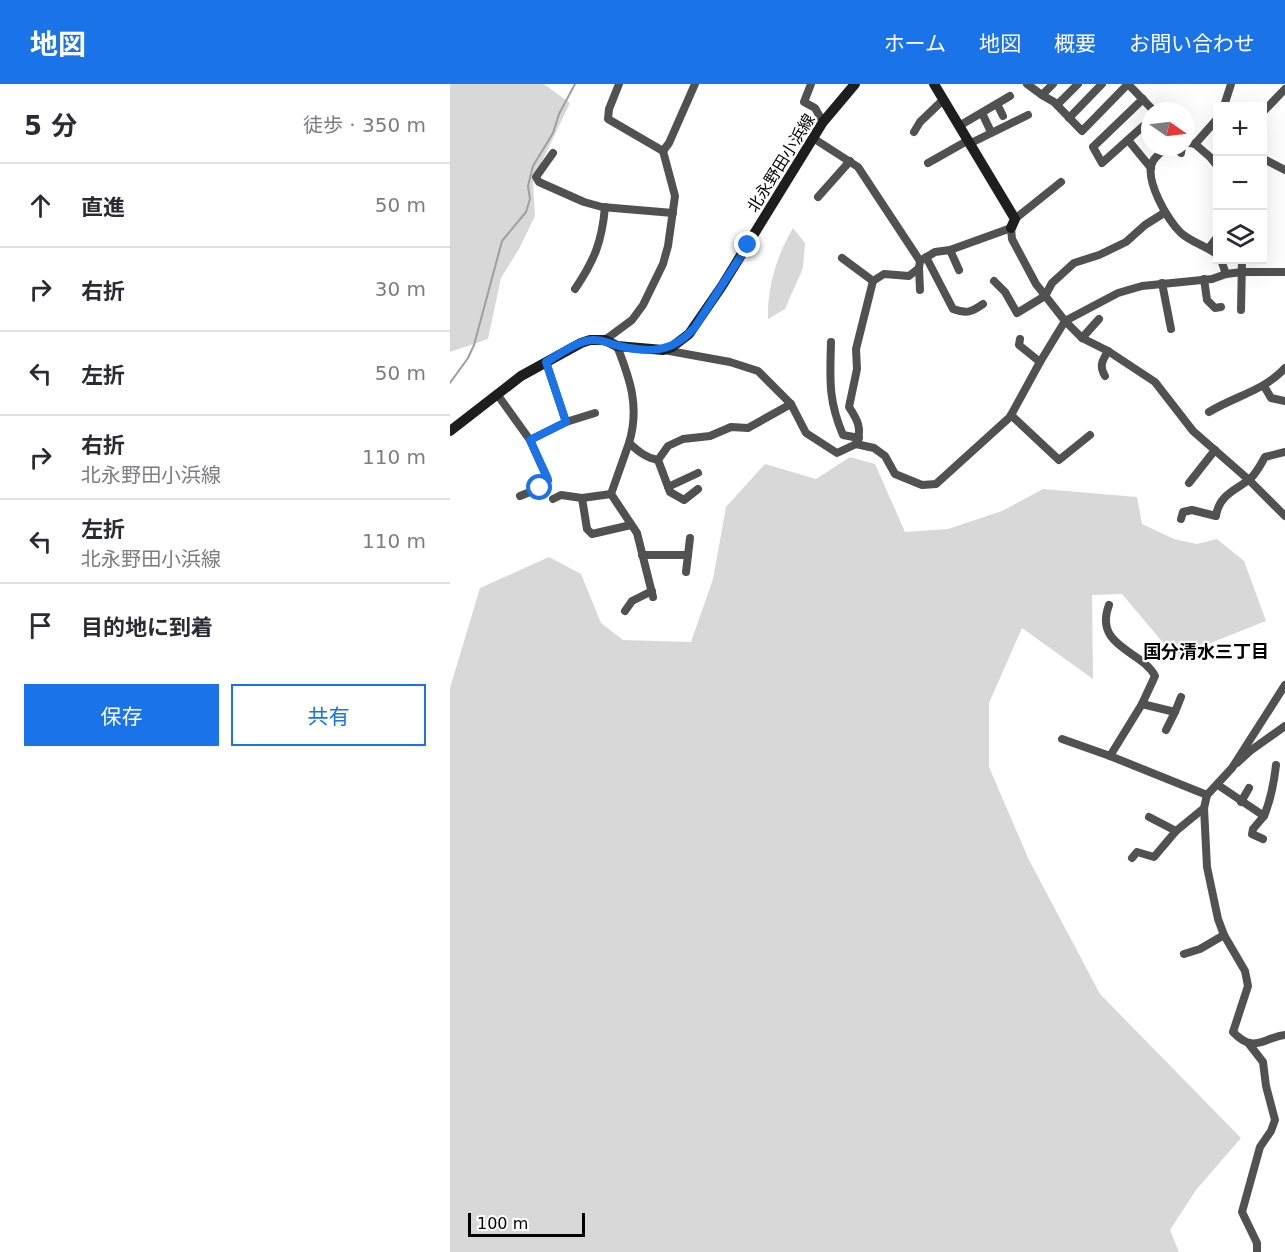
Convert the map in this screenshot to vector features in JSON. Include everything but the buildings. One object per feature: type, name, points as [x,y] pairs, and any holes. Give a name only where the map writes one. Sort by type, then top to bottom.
[{"type":"main road","name":"北永野田小浜線","points":[[663,350],[675,344],[695,327],[823,122],[855,84]]},
{"type":"main road","points":[[934,84],[1013,224]]},
{"type":"main road","points":[[450,430],[521,376],[590,340],[605,340],[617,346],[663,350]]},
{"type":"street","points":[[605,340],[632,320],[643,305],[663,264],[675,196],[674,185],[663,151],[608,119],[609,109],[619,84]]},
{"type":"street","points":[[663,151],[669,143],[695,84]]},
{"type":"street","points":[[811,84],[804,102],[815,108],[823,122]]},
{"type":"street","points":[[1027,84],[1057,105],[1082,131],[1130,84],[1146,102]]},
{"type":"street","points":[[1042,95],[1053,84]]},
{"type":"street","points":[[1057,105],[1078,84]]},
{"type":"street","points":[[1069,118],[1102,84]]},
{"type":"street","points":[[1225,102],[1231,84]]},
{"type":"street","points":[[1267,109],[1285,89]]},
{"type":"street","points":[[959,126],[1010,96]]},
{"type":"street","points":[[1141,128],[1102,164],[1093,147],[1143,99]]},
{"type":"street","points":[[914,132],[920,122],[943,100]]},
{"type":"street","points":[[997,104],[1003,116]]},
{"type":"street","points":[[982,113],[992,132]]},
{"type":"street","points":[[928,163],[1028,115]]},
{"type":"street","points":[[1213,124],[1195,144],[1213,161]]},
{"type":"street","points":[[813,138],[850,161],[863,174],[953,309],[971,312],[983,304]]},
{"type":"street","points":[[1128,140],[1151,168]]},
{"type":"street","points":[[553,153],[536,177],[539,182],[584,202],[604,207],[673,213]]},
{"type":"street","points":[[1158,156],[1151,168],[1152,179],[1164,213],[1183,235],[1213,251]]},
{"type":"street","points":[[818,197],[850,161]]},
{"type":"street","points":[[1267,161],[1285,170]]},
{"type":"street","points":[[857,441],[859,422],[849,407],[857,369],[856,349],[873,281],[884,274],[909,276],[935,252],[950,250],[1013,224],[1061,183]]},
{"type":"street","points":[[575,289],[593,262],[604,207]]},
{"type":"street","points":[[994,281],[1005,292],[1017,313],[1045,296],[1052,283],[1074,263],[1100,255],[1126,242],[1145,225],[1164,213]]},
{"type":"street","points":[[1013,224],[1012,239],[1036,284],[1065,321],[1082,338],[1108,351],[1155,382],[1193,431],[1249,480],[1285,516]]},
{"type":"street","points":[[1209,248],[1213,243]]},
{"type":"street","points":[[950,250],[959,270]]},
{"type":"street","points":[[842,258],[873,281]]},
{"type":"street","points":[[920,290],[922,262]]},
{"type":"street","points":[[1222,264],[1226,274]]},
{"type":"street","points":[[1241,310],[1243,304],[1242,264]]},
{"type":"street","points":[[831,342],[830,386],[834,413],[843,435],[874,448],[885,456],[895,474],[922,485],[936,484],[1011,415],[1065,321],[1118,293],[1162,283],[1212,279],[1242,272],[1285,272]]},
{"type":"street","points":[[1204,279],[1207,300],[1215,308],[1221,307]]},
{"type":"street","points":[[1162,283],[1171,328]]},
{"type":"street","points":[[1082,338],[1099,319]]},
{"type":"street","points":[[1020,339],[1019,345],[1023,350],[1040,362]]},
{"type":"street","points":[[611,494],[629,443],[635,416],[629,375],[617,346]]},
{"type":"street","points":[[663,350],[730,362],[759,371],[791,404],[806,433],[822,445],[837,453],[857,441]]},
{"type":"street","points":[[1105,376],[1101,370],[1101,363],[1108,351]]},
{"type":"street","points":[[546,362],[566,422]]},
{"type":"street","points":[[1209,412],[1264,386],[1285,368]]},
{"type":"street","points":[[1264,386],[1271,398],[1285,401]]},
{"type":"street","points":[[498,394],[530,440],[548,480],[540,488],[520,496]]},
{"type":"street","points":[[658,460],[668,446],[683,439],[710,436],[731,427],[748,428],[791,404]]},
{"type":"street","points":[[530,440],[566,422],[595,413]]},
{"type":"street","points":[[1011,415],[1059,460],[1090,435]]},
{"type":"street","points":[[629,443],[644,455],[658,460],[670,492],[684,500],[698,489]]},
{"type":"street","points":[[1189,483],[1215,450]]},
{"type":"street","points":[[1181,519],[1184,512],[1192,510],[1216,516],[1222,500],[1231,490],[1249,480],[1265,457],[1285,452]]},
{"type":"street","points":[[669,487],[698,473]]},
{"type":"street","points":[[553,499],[561,495],[582,498],[611,494]]},
{"type":"street","points":[[611,494],[637,533],[652,594],[632,601],[625,611]]},
{"type":"street","points":[[582,498],[587,529],[592,534],[631,525]]},
{"type":"street","points":[[686,572],[690,538]]},
{"type":"street","points":[[642,555],[688,555]]},
{"type":"street","points":[[1109,605],[1106,612],[1107,628],[1119,646],[1152,669],[1155,676],[1142,704],[1110,756]]},
{"type":"street","points":[[1232,768],[1285,685]]},
{"type":"street","points":[[1167,730],[1181,697]]},
{"type":"street","points":[[1142,704],[1175,712]]},
{"type":"street","points":[[1285,726],[1250,751],[1232,768],[1207,795],[1204,808],[1207,867],[1218,919],[1224,935],[1245,971],[1248,986],[1233,1032],[1240,1040],[1249,1044],[1259,1044],[1272,1036],[1285,1035]]},
{"type":"street","points":[[1062,739],[1207,795]]},
{"type":"street","points":[[1263,839],[1252,834],[1270,803],[1276,765]]},
{"type":"street","points":[[1218,785],[1264,816]]},
{"type":"street","points":[[1241,802],[1249,788]]},
{"type":"street","points":[[1132,858],[1137,852],[1154,857],[1176,831],[1204,808]]},
{"type":"street","points":[[1149,817],[1176,831]]},
{"type":"street","points":[[1184,954],[1200,949],[1224,935]]},
{"type":"street","points":[[1249,1044],[1263,1062],[1266,1086],[1275,1120],[1271,1131],[1260,1147],[1242,1212],[1257,1243],[1257,1252]]},
{"type":"shaded area","points":[[450,84],[544,84],[570,103],[533,180],[535,216],[519,249],[501,278],[488,339],[450,352]]},
{"type":"shaded area","points":[[793,228],[805,243],[803,268],[785,309],[768,319],[769,295],[774,272]]},
{"type":"shaded area","points":[[850,457],[875,464],[905,532],[948,529],[1002,511],[1043,489],[1137,497],[1142,524],[1174,539],[1197,544],[1217,539],[1244,561],[1266,621],[1175,657],[1122,594],[1092,595],[1093,679],[1022,628],[989,703],[989,767],[1029,860],[1100,994],[1241,1138],[1196,1190],[1170,1230],[1179,1252],[450,1252],[450,688],[480,588],[549,557],[581,574],[601,623],[623,640],[691,642],[713,579],[726,507],[765,464],[816,479]]},
{"type":"waterway","points":[[450,383],[468,358],[474,345],[502,241],[526,212],[530,199],[528,186],[533,166],[553,133],[559,114],[575,84]]},
{"type":"district","name":"国分清水三丁目","points":[[1206,651]]},
{"type":"route","points":[[540,488],[548,480],[530,440],[566,422],[546,362],[590,340],[605,340],[617,346],[652,351],[672,347],[695,327],[748,245]]}]
